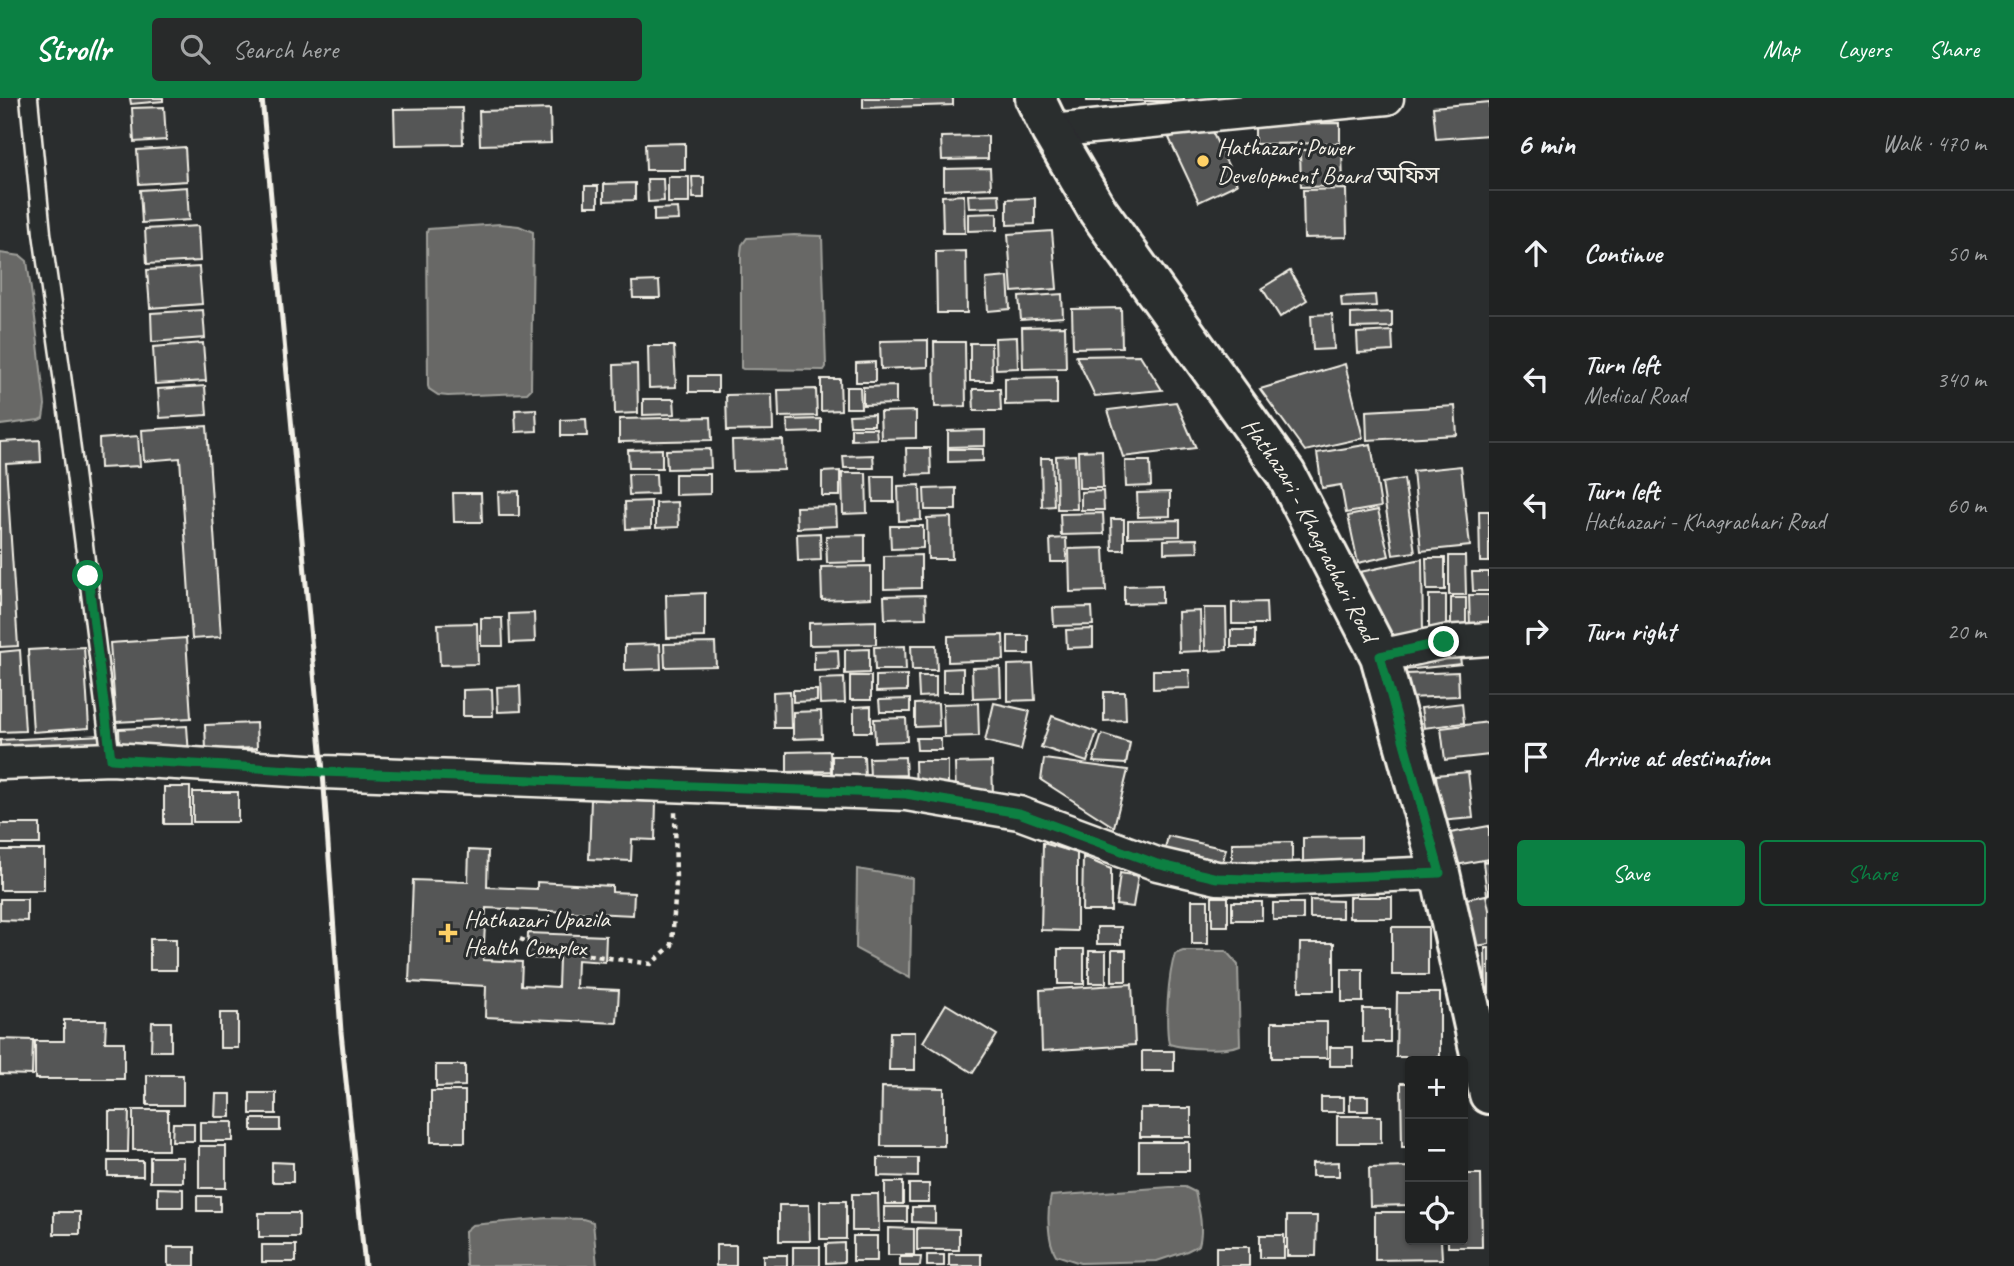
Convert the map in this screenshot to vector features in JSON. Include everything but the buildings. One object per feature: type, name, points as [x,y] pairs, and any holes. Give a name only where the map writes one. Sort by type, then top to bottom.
[{"type":"main road","name":"Hathazari - Khagrachari Road","points":[[1043,114],[1098,211],[1286,474],[1380,656],[1440,873],[1489,1094]]},
{"type":"street","points":[[1043,114],[1387,98]]},
{"type":"street","points":[[1380,656],[1444,642],[1489,639]]},
{"type":"street","points":[[0,764],[111,759],[323,772],[906,794],[1019,813],[1157,864],[1217,878],[1274,880],[1440,873]]},
{"type":"lane","points":[[29,98],[41,233],[68,418],[111,759]]},
{"type":"path","points":[[520,939],[547,949],[652,964],[673,945],[676,883],[674,785]]},
{"type":"shaded area","points":[[500,224],[519,226],[533,232],[531,389],[527,393],[438,395],[428,386],[428,229]]},
{"type":"shaded area","points":[[822,236],[826,367],[824,370],[743,369],[742,245],[747,238]]},
{"type":"shaded area","points":[[0,253],[21,256],[27,261],[45,405],[43,418],[39,420],[0,425]]},
{"type":"shaded area","points":[[857,869],[912,878],[910,978],[856,949]]},
{"type":"shaded area","points":[[1183,951],[1226,951],[1238,965],[1240,1045],[1205,1049],[1169,1044],[1169,986],[1175,954]]},
{"type":"shaded area","points":[[1185,1187],[1195,1192],[1201,1225],[1199,1245],[1157,1261],[1080,1263],[1056,1255],[1049,1226],[1051,1196]]},
{"type":"shaded area","points":[[547,1218],[583,1219],[593,1222],[597,1266],[466,1266],[465,1231],[472,1225]]},
{"type":"railway","points":[[262,98],[323,772],[341,1032],[365,1266]]},
{"type":"place","name":"Hathazari Power Development Board অফিস","points":[[1203,161]]},
{"type":"place","name":"Hathazari Upazila Health Complex","points":[[448,933]]},
{"type":"route","points":[[88,576],[111,759],[323,772],[906,794],[1019,813],[1157,864],[1217,878],[1274,880],[1440,873],[1380,656],[1444,642]]}]
